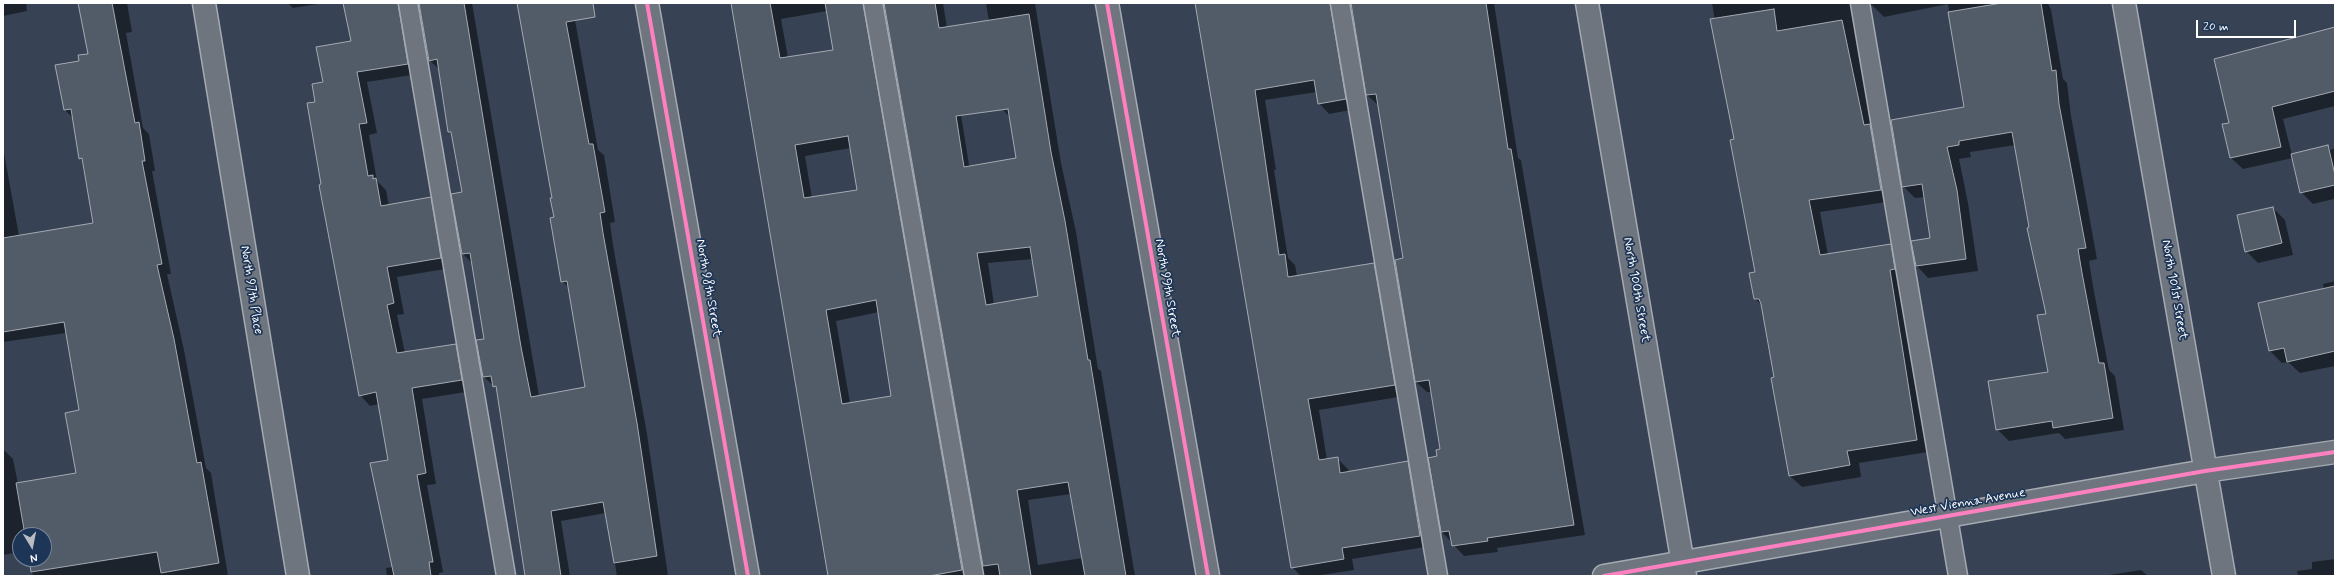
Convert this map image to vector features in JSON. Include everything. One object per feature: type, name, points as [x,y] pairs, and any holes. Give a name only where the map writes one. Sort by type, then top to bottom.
[{"type":"street","name":"North 97th Place","points":[[204,3],[298,576]]},
{"type":"street","name":"North 98th Street","points":[[648,3],[748,576]]},
{"type":"street","name":"North 99th Street","points":[[1106,3],[1208,576]]},
{"type":"street","name":"North 100th Street","points":[[1587,3],[1684,570]]},
{"type":"street","name":"North 101st Street","points":[[2124,3],[2224,576]]},
{"type":"street","name":"West Vienna Avenue","points":[[1604,576],[1684,570],[1948,517],[2205,471],[2335,452]]},
{"type":"lane","points":[[408,3],[506,576]]},
{"type":"lane","points":[[873,3],[974,576]]},
{"type":"lane","points":[[1340,3],[1438,576]]},
{"type":"lane","points":[[1860,3],[1958,576]]},
{"type":"building","points":[[78,3],[112,3],[135,123],[139,122],[145,161],[142,161],[162,264],[157,265],[174,339],[197,463],[201,462],[219,563],[161,573],[157,552],[31,572],[30,567],[52,567],[52,527],[24,527],[16,483],[76,473],[65,413],[79,410],[64,322],[3,332],[3,238],[93,223],[82,158],[79,159],[71,109],[64,110],[55,65],[79,61],[78,55],[88,54]]},
{"type":"building","points":[[343,3],[398,3],[408,64],[357,72],[367,123],[359,124],[368,176],[373,175],[373,179],[376,178],[381,206],[431,197],[441,258],[387,267],[394,303],[387,305],[397,353],[456,344],[462,380],[412,388],[426,473],[417,475],[433,562],[429,562],[431,576],[394,576],[370,463],[388,460],[376,392],[359,396],[319,185],[321,184],[307,103],[315,102],[312,84],[323,82],[316,47],[351,41]]},
{"type":"building","points":[[419,3],[464,3],[521,347],[531,397],[585,387],[567,281],[561,282],[550,218],[554,217],[550,198],[552,198],[517,3],[593,3],[595,17],[566,22],[589,144],[593,144],[605,212],[600,213],[603,233],[637,423],[657,556],[614,563],[603,502],[551,511],[561,576],[525,576],[496,386],[493,387],[491,376],[483,377],[476,340],[484,339],[470,253],[462,254],[451,194],[462,192],[451,132],[448,132],[437,59],[429,61]]},
{"type":"building","points":[[731,3],[770,3],[780,58],[833,50],[825,3],[863,3],[962,570],[929,576],[828,576]],"holes":[[[848,136],[857,190],[804,198],[795,145]],[[876,300],[891,396],[842,404],[826,310]]]},
{"type":"building","points":[[884,3],[935,3],[939,28],[1029,14],[1051,152],[1065,221],[1088,360],[1090,360],[1126,576],[1085,576],[1068,482],[1017,490],[1031,576],[1000,576],[998,564],[983,566]],"holes":[[[1008,109],[1016,158],[964,167],[956,116]],[[1030,247],[1038,296],[986,305],[977,253]]]},
{"type":"building","points":[[1195,3],[1330,3],[1346,99],[1318,104],[1314,80],[1255,90],[1279,255],[1285,254],[1288,277],[1374,263],[1395,385],[1308,399],[1319,460],[1338,457],[1340,473],[1408,461],[1420,536],[1342,548],[1344,559],[1291,568]]},
{"type":"building","points":[[1351,3],[1486,3],[1508,149],[1511,149],[1574,525],[1487,538],[1488,541],[1452,546],[1449,531],[1441,532],[1428,458],[1437,456],[1436,450],[1440,449],[1429,380],[1415,382],[1395,260],[1403,258],[1376,94],[1366,95]]},
{"type":"building","points":[[2002,3],[2041,3],[2052,71],[2056,70],[2059,104],[2086,248],[2078,249],[2082,273],[2099,363],[2104,363],[2113,418],[2053,428],[2052,421],[1996,430],[1988,381],[2048,372],[2037,315],[2046,314],[2027,228],[2029,227],[2012,132],[1959,141],[1959,145],[1947,147],[1957,190],[1966,259],[1916,266],[1911,241],[1930,238],[1922,184],[1902,187],[1891,120],[1964,107],[1948,12]]},
{"type":"building","points":[[1774,9],[1777,31],[1842,20],[1864,125],[1870,124],[1881,190],[1809,200],[1820,255],[1891,244],[1895,269],[1890,270],[1917,440],[1847,451],[1850,465],[1789,476],[1771,378],[1774,377],[1761,304],[1759,299],[1754,299],[1749,273],[1755,272],[1730,140],[1734,139],[1710,19]]},
{"type":"building","points":[[2335,27],[2335,91],[2272,107],[2281,147],[2230,158],[2222,124],[2229,123],[2214,59]]},
{"type":"building","points":[[2328,145],[2335,175],[2335,185],[2300,193],[2291,154]]},
{"type":"building","points":[[2273,207],[2282,243],[2245,252],[2237,215]]},
{"type":"building","points":[[2335,286],[2335,351],[2287,362],[2284,348],[2269,351],[2258,303]]},
{"type":"cycle path","points":[[647,3],[748,576]]},
{"type":"cycle path","points":[[1107,3],[1208,576]]},
{"type":"cycle path","points":[[1604,576],[2205,471],[2335,452]]}]
